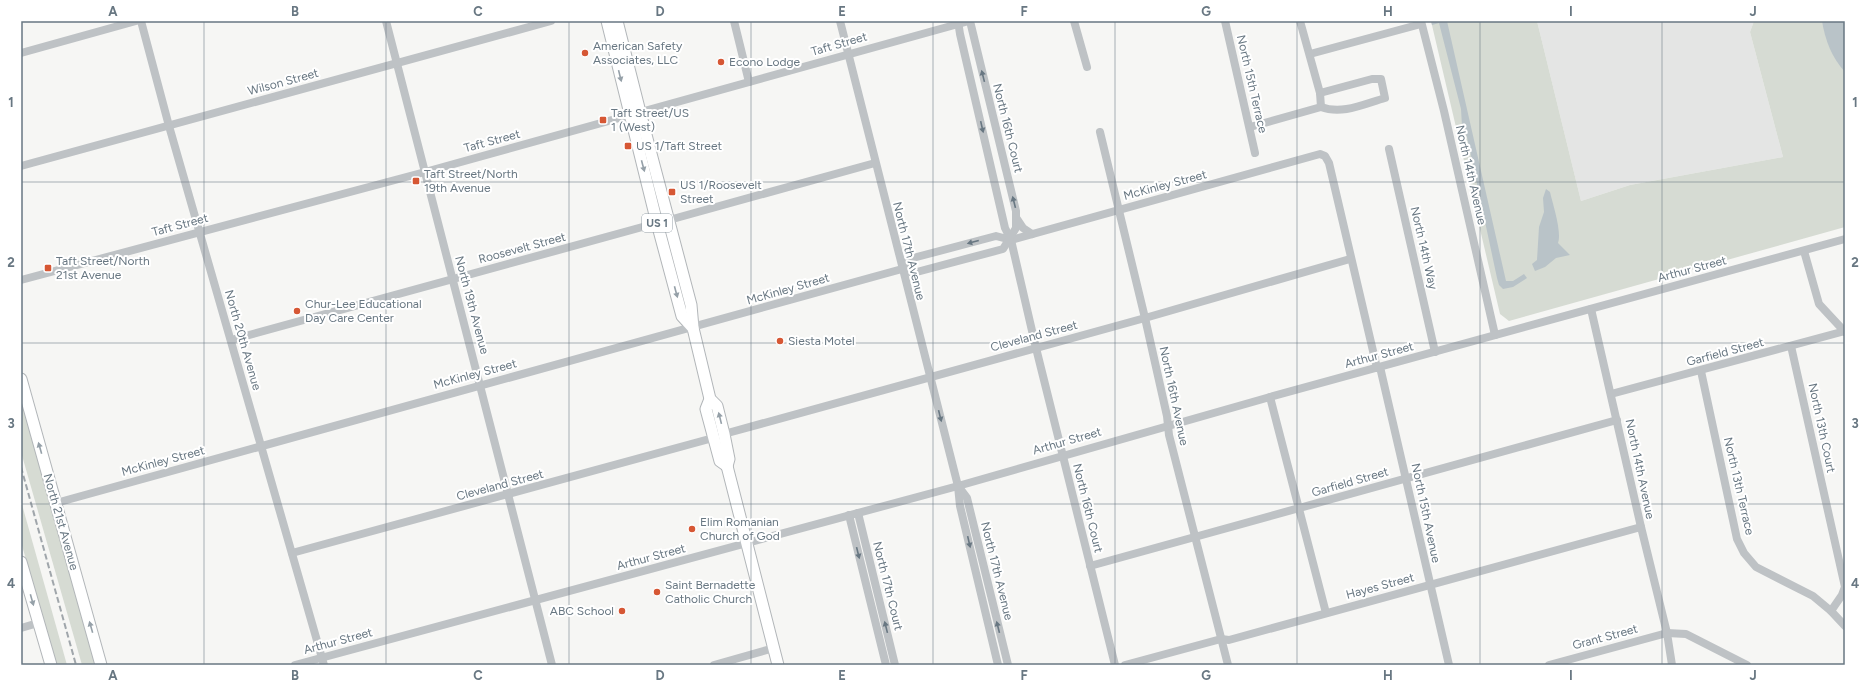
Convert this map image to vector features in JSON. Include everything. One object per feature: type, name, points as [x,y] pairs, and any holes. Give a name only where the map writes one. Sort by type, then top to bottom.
[{"type":"main road","name":"US 1","points":[[607,21],[634,114],[669,220],[692,305],[693,328],[710,399],[706,409],[718,436],[720,461],[727,466],[778,665]]},
{"type":"main road","name":"US 1","points":[[617,21],[634,114],[657,223],[682,316],[693,328]]},
{"type":"main road","name":"North 21st Avenue","points":[[21,379],[101,665]]},
{"type":"main road","points":[[21,562],[51,665]]},
{"type":"street","points":[[21,53],[136,21]]},
{"type":"street","name":"North 20th Avenue","points":[[141,21],[169,126],[201,232],[323,661]]},
{"type":"street","name":"North 19th Avenue","points":[[386,21],[552,665]]},
{"type":"street","name":"Wilson Street","points":[[21,166],[551,21]]},
{"type":"street","points":[[734,21],[749,82]]},
{"type":"street","name":"North 17th Avenue","points":[[840,21],[958,486],[960,506],[998,665]]},
{"type":"street","name":"Taft Street","points":[[21,280],[425,172],[959,22],[970,21]]},
{"type":"street","name":"North 16th Court","points":[[970,21],[1017,219],[1016,228],[1011,240]]},
{"type":"street","points":[[1074,21],[1086,67]]},
{"type":"street","name":"North 15th Terrace","points":[[1225,21],[1255,153]]},
{"type":"street","points":[[1300,21],[1320,93],[1321,107]]},
{"type":"street","name":"North 16th Court","points":[[959,22],[960,34],[1002,214],[1011,240],[1062,455],[1115,665]]},
{"type":"street","points":[[1310,54],[1421,23]]},
{"type":"street","name":"North 14th Avenue","points":[[1421,23],[1444,111],[1495,335]]},
{"type":"street","points":[[1250,127],[1321,107],[1341,111],[1385,98],[1381,79],[1372,79],[1320,93]]},
{"type":"street","name":"North 16th Avenue","points":[[1100,132],[1145,318],[1168,426],[1228,665]]},
{"type":"street","name":"North 14th Way","points":[[1389,149],[1435,352]]},
{"type":"street","name":"McKinley Street","points":[[902,269],[909,260],[996,236],[1011,240],[1320,154],[1325,156]]},
{"type":"street","name":"North 15th Avenue","points":[[1325,156],[1407,479],[1449,665]]},
{"type":"street","points":[[669,220],[875,163]]},
{"type":"street","points":[[1017,219],[1023,228],[1032,234]]},
{"type":"street","name":"Roosevelt Street","points":[[231,340],[657,223]]},
{"type":"street","name":"Arthur Street","points":[[295,665],[323,661],[536,601],[958,486],[1062,455],[1270,397],[1845,239]]},
{"type":"street","name":"McKinley Street","points":[[56,503],[902,269],[913,273],[1003,249],[1011,240]]},
{"type":"street","points":[[1804,251],[1819,304],[1845,332]]},
{"type":"street","name":"Cleveland Street","points":[[292,552],[509,495],[1145,318],[1350,259]]},
{"type":"street","name":"North 14th Avenue","points":[[1591,309],[1667,633],[1672,665]]},
{"type":"street","name":"Garfield Street","points":[[1611,394],[1845,332]]},
{"type":"street","name":"North 13th Court","points":[[1792,346],[1845,587],[1842,595],[1831,611]]},
{"type":"street","name":"North 13th Terrace","points":[[1700,371],[1737,539],[1744,554],[1756,566],[1812,596],[1831,611],[1845,626]]},
{"type":"street","points":[[1270,397],[1326,613]]},
{"type":"street","name":"Garfield Street","points":[[1090,566],[1617,420]]},
{"type":"street","name":"North 17th Avenue","points":[[958,486],[967,498],[1008,665]]},
{"type":"street","name":"North 17th Court","points":[[858,513],[895,665]]},
{"type":"street","name":"North 17th Court","points":[[849,515],[886,665]]},
{"type":"street","name":"Hayes Street","points":[[1125,665],[1221,639],[1230,640],[1641,527]]},
{"type":"street","points":[[21,628],[38,623]]},
{"type":"street","points":[[1667,633],[1686,634],[1747,665]]},
{"type":"street","name":"Grant Street","points":[[1549,665],[1667,633]]},
{"type":"street","points":[[714,665],[774,648]]},
{"type":"shaded area","points":[[1431,21],[1537,21],[1581,201],[1630,185],[1783,157],[1750,32],[1754,21],[1845,21],[1845,227],[1509,321],[1500,314]]},
{"type":"shaded area","points":[[1431,21],[1447,21],[1506,281],[1513,281],[1524,274],[1527,278],[1513,287],[1503,289],[1499,285],[1467,137],[1462,126],[1461,109],[1439,23],[1432,25]]},
{"type":"shaded area","points":[[1537,21],[1754,21],[1750,32],[1783,157],[1630,185],[1581,201]]},
{"type":"shaded area","points":[[1822,21],[1845,21],[1845,72],[1836,61],[1830,48]]},
{"type":"shaded area","points":[[1546,189],[1550,192],[1557,218],[1559,232],[1558,243],[1570,255],[1556,258],[1545,267],[1535,271],[1532,264],[1537,260],[1539,227],[1544,212],[1543,198]]},
{"type":"shaded area","points":[[21,399],[96,665],[82,665],[21,452]]},
{"type":"shaded area","points":[[21,501],[67,665],[56,665],[21,542]]},
{"type":"railway","points":[[21,467],[76,665]]},
{"type":"place","name":"American Safety Associates, LLC","points":[[585,53]]},
{"type":"place","name":"Econo Lodge","points":[[721,62]]},
{"type":"place","name":"Taft Street/US 1 (West)","points":[[603,120]]},
{"type":"place","name":"US 1/Taft Street","points":[[628,146]]},
{"type":"place","name":"Taft Street/North 19th Avenue","points":[[416,181]]},
{"type":"place","name":"US 1/Roosevelt Street","points":[[672,192]]},
{"type":"place","name":"Taft Street/North 21st Avenue","points":[[48,268]]},
{"type":"place","name":"Chur-Lee Educational Day Care Center","points":[[297,311]]},
{"type":"place","name":"Siesta Motel","points":[[780,341]]},
{"type":"place","name":"Elim Romanian Church of God","points":[[692,529]]},
{"type":"place","name":"Saint Bernadette Catholic Church","points":[[657,592]]},
{"type":"place","name":"ABC School","points":[[622,611]]}]
